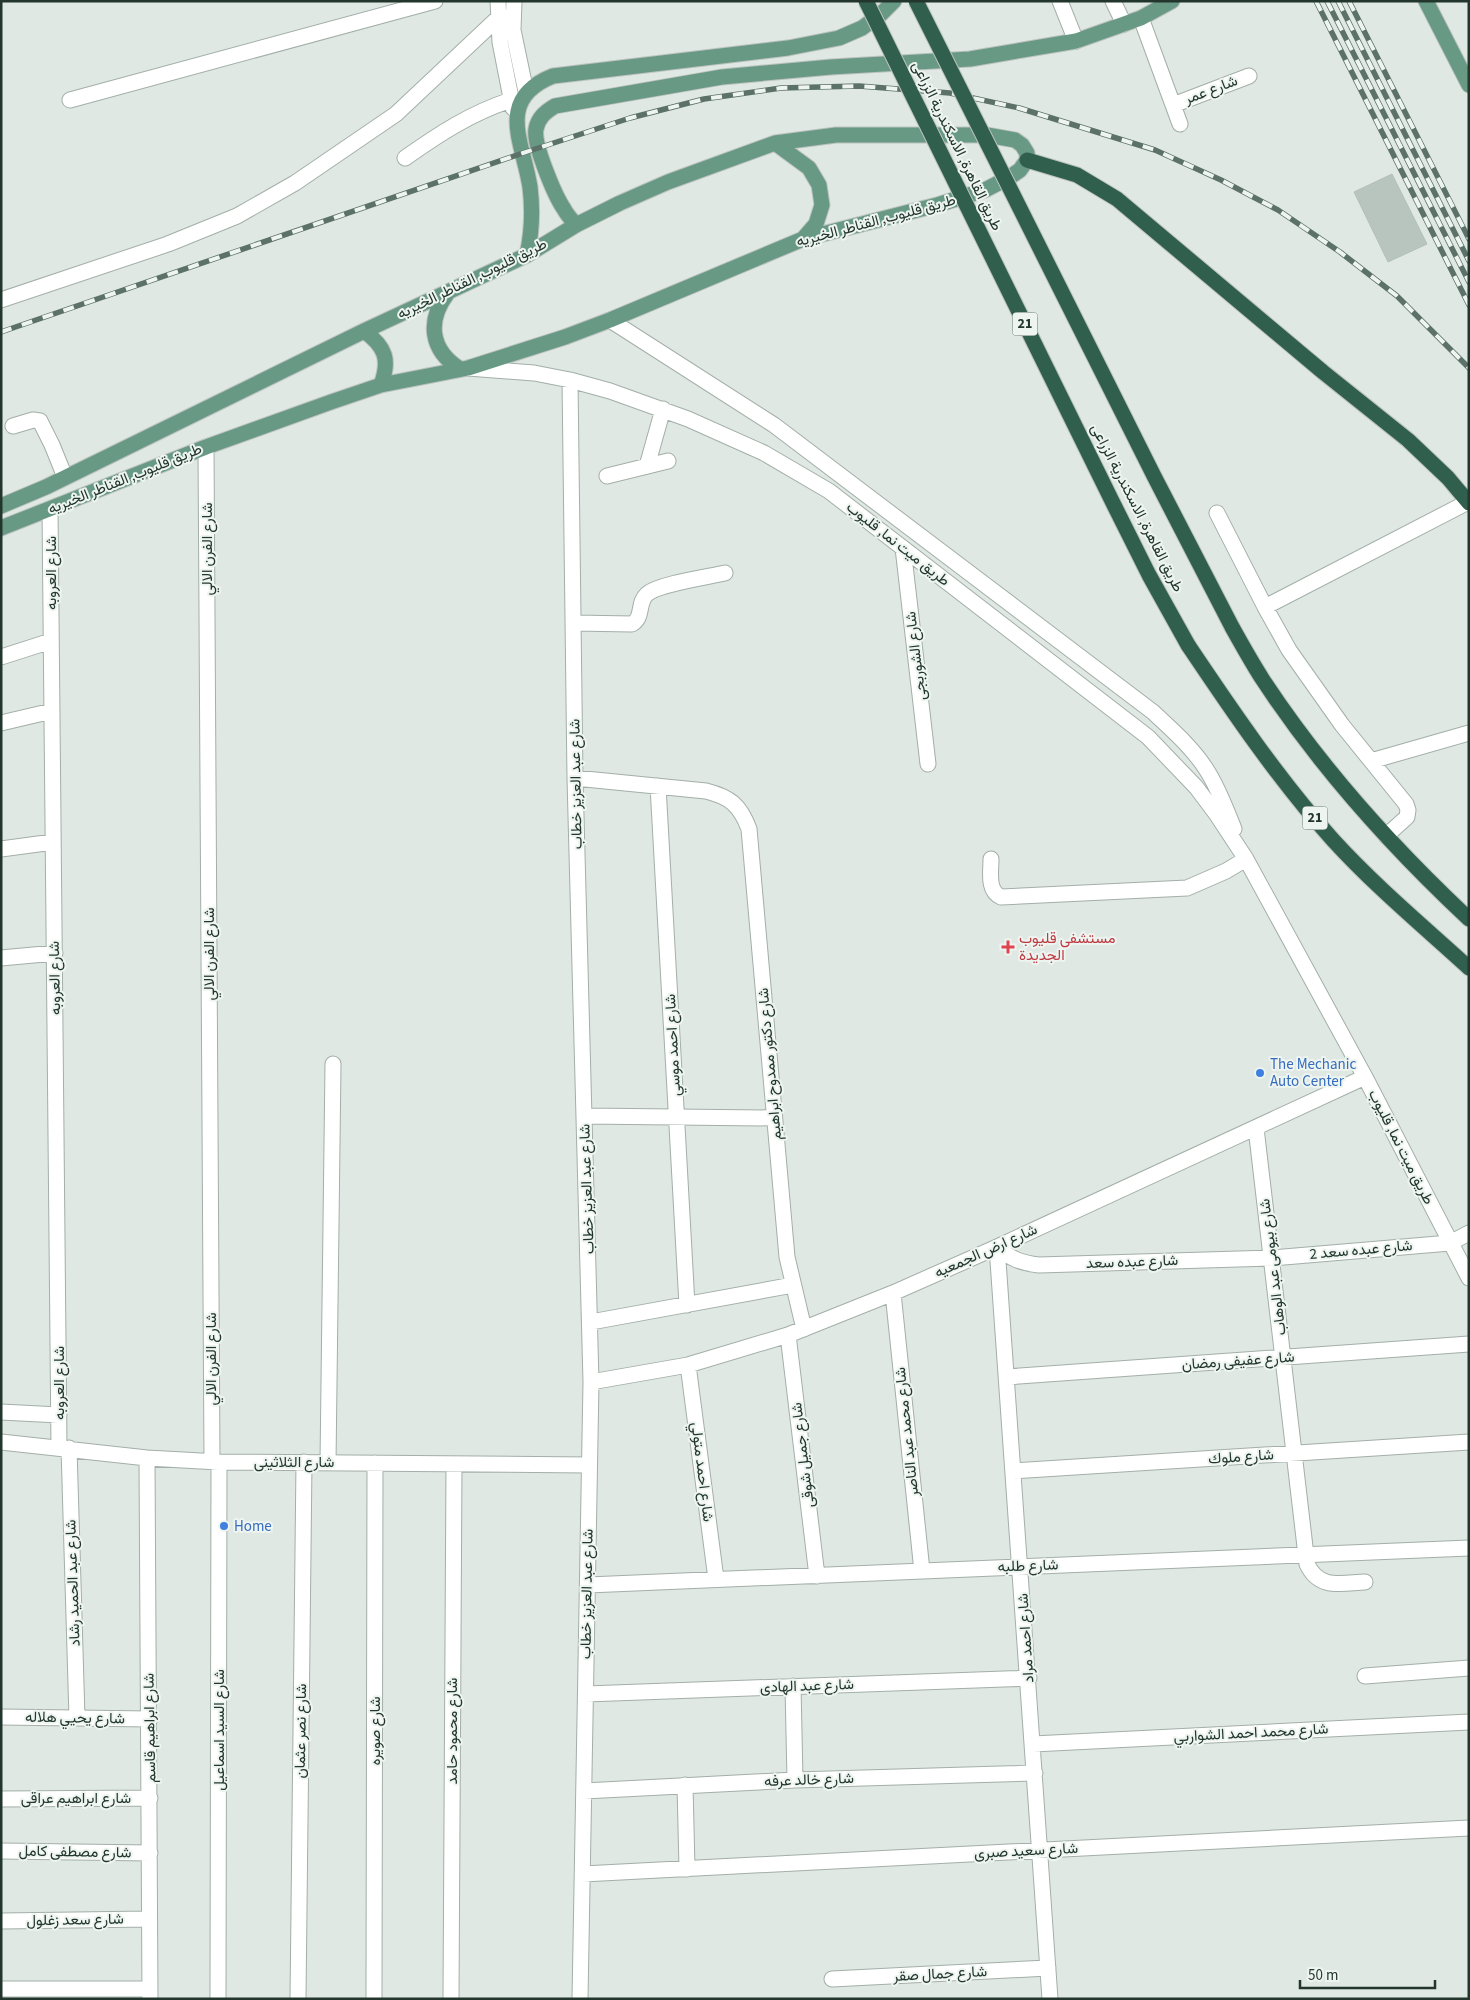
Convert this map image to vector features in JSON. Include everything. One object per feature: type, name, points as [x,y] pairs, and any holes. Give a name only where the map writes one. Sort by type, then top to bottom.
[{"type":"highway","name":"طريق القاهرة, الاسكندرية الزراعى","points":[[866,1],[1149,575],[1188,645],[1270,762],[1333,840],[1401,907],[1469,968]]},
{"type":"highway","name":"طريق القاهرة, الاسكندرية الزراعى","points":[[916,1],[1150,467],[1232,627],[1262,679],[1299,731],[1352,799],[1434,886],[1469,919]]},
{"type":"highway","points":[[1027,160],[1077,175],[1117,198],[1323,372],[1408,440],[1448,478],[1469,502]]},
{"type":"main road","points":[[527,255],[532,233],[532,209],[516,121],[518,106],[526,92],[538,82],[553,76],[788,48],[839,38],[862,28],[894,1]]},
{"type":"main road","points":[[576,225],[554,193],[536,141],[537,125],[545,112],[555,106],[722,77],[831,67],[970,58],[1076,41],[1141,18],[1172,1]]},
{"type":"main road","points":[[1426,1],[1469,85]]},
{"type":"main road","points":[[526,92],[545,112]]},
{"type":"main road","name":"طريق قليوب, القناطر الخيريه","points":[[1,506],[65,477],[364,331],[447,294],[527,255],[576,225],[668,182],[775,143],[836,135],[987,135],[1015,140],[1022,145],[1027,153],[1027,160],[1020,170],[985,190],[937,206],[803,240],[610,320],[550,342],[464,368],[381,385],[206,447],[1,528]]},
{"type":"main road","points":[[775,143],[810,168],[819,185],[822,205],[816,224],[803,240]]},
{"type":"main road","points":[[447,294],[437,310],[434,329],[436,341],[450,363],[464,368]]},
{"type":"main road","points":[[364,331],[377,340],[385,354],[386,370],[381,385]]},
{"type":"street","points":[[70,100],[436,1]]},
{"type":"street","points":[[498,1],[508,12],[526,92]]},
{"type":"street","points":[[1060,1],[1076,41]]},
{"type":"street","points":[[1112,1],[1124,24]]},
{"type":"street","points":[[508,12],[500,42],[516,121]]},
{"type":"street","points":[[1,300],[168,244],[237,216],[296,183],[396,114],[508,12]]},
{"type":"street","points":[[1141,18],[1180,124]]},
{"type":"street","name":"شارع عمر","points":[[1173,104],[1248,76]]},
{"type":"street","points":[[405,158],[447,128],[489,107],[512,100]]},
{"type":"street","name":"طريق ميت نما, قليوب","points":[[610,320],[774,425],[1153,712],[1183,739],[1207,769],[1225,805],[1246,859]]},
{"type":"street","name":"طريق ميت نما, قليوب","points":[[464,368],[534,373],[570,380],[663,409],[764,453],[828,491],[1148,737],[1196,787],[1246,859],[1365,1077],[1469,1278]]},
{"type":"street","name":"شارع عبد العزيز خطاب","points":[[570,380],[575,778],[591,1382],[580,1999]]},
{"type":"street","points":[[647,466],[663,409]]},
{"type":"street","points":[[13,426],[33,420],[40,421],[65,477]]},
{"type":"street","name":"شارع الفرن الالي","points":[[206,447],[216,1461]]},
{"type":"street","points":[[607,476],[668,461]]},
{"type":"street","points":[[1264,607],[1469,502]]},
{"type":"street","name":"شارع العروبه","points":[[50,509],[59,1415],[64,1448]]},
{"type":"street","points":[[1217,513],[1264,607],[1289,650],[1342,725],[1406,804],[1408,810],[1407,818],[1386,836]]},
{"type":"street","name":"شارع الشوربجى","points":[[903,548],[928,764]]},
{"type":"street","points":[[574,622],[632,624],[639,617],[642,601],[652,591],[725,573]]},
{"type":"street","points":[[1,657],[51,641]]},
{"type":"street","points":[[1,723],[52,711]]},
{"type":"street","points":[[1372,761],[1469,733]]},
{"type":"street","points":[[575,778],[658,786]]},
{"type":"street","name":"شارع دكتور ممدوح ابراهيم","points":[[658,786],[706,791],[721,795],[733,803],[743,814],[748,828],[787,1257],[804,1329]]},
{"type":"street","name":"شارع احمد موسي","points":[[658,786],[687,1305]]},
{"type":"street","points":[[1,849],[53,842]]},
{"type":"street","points":[[991,859],[993,892],[1001,897],[1187,888],[1226,871],[1246,859]]},
{"type":"street","points":[[1,958],[55,953]]},
{"type":"street","points":[[328,1463],[333,1064]]},
{"type":"street","name":"شارع ارض الجمعيه","points":[[591,1382],[688,1365],[804,1329],[893,1293],[997,1247],[1365,1077]]},
{"type":"street","points":[[584,1116],[774,1118]]},
{"type":"street","name":"شارع بيومى عبد الوهاب","points":[[1256,1128],[1306,1555]]},
{"type":"street","points":[[1450,1242],[1469,1233]]},
{"type":"street","name":"شارع عبده سعد 2","points":[[1272,1258],[1450,1242]]},
{"type":"street","name":"شارع عبده سعد","points":[[997,1247],[1009,1257],[1023,1263],[1039,1265],[1272,1258]]},
{"type":"street","name":"شارع احمد مراد","points":[[997,1247],[1029,1678],[1050,1999]]},
{"type":"street","points":[[590,1322],[794,1285]]},
{"type":"street","name":"شارع محمد عبد الناصر","points":[[893,1293],[922,1571]]},
{"type":"street","name":"شارع جميل شوقى","points":[[788,1335],[817,1576]]},
{"type":"street","name":"شارع عفيفى رمضان","points":[[1006,1377],[1469,1344]]},
{"type":"street","name":"شارع احمد متولي","points":[[688,1365],[716,1579]]},
{"type":"street","points":[[1,1412],[59,1415]]},
{"type":"street","name":"شارع الثلاثينى","points":[[1,1442],[147,1458],[216,1461],[589,1465]]},
{"type":"street","name":"شارع ملوك","points":[[1013,1471],[1469,1442]]},
{"type":"street","name":"شارع عبد الحميد رشاد","points":[[64,1448],[77,1718]]},
{"type":"street","name":"شارع ابراهيم قاسم","points":[[147,1458],[150,1719],[150,1994]]},
{"type":"street","name":"شارع السيد اسماعيل","points":[[216,1461],[218,1999]]},
{"type":"street","name":"شارع نصر عثمان","points":[[298,1999],[304,1462]]},
{"type":"street","name":"شارع صويره","points":[[374,1999],[375,1463]]},
{"type":"street","name":"شارع محمود حامد","points":[[451,1999],[454,1464]]},
{"type":"street","name":"شارع طلبه","points":[[588,1585],[1469,1548]]},
{"type":"street","points":[[1306,1555],[1311,1571],[1324,1582],[1333,1584],[1365,1582]]},
{"type":"street","points":[[1365,1676],[1469,1668]]},
{"type":"street","name":"شارع عبد الهادى","points":[[586,1694],[1029,1678]]},
{"type":"street","points":[[792,1686],[795,1780]]},
{"type":"street","name":"شارع يحيي هلاله","points":[[1,1717],[150,1719]]},
{"type":"street","name":"شارع محمد احمد الشواربي","points":[[1033,1744],[1469,1722]]},
{"type":"street","name":"شارع خالد عرفه","points":[[584,1791],[795,1780],[1035,1773]]},
{"type":"street","points":[[686,1785],[687,1869]]},
{"type":"street","name":"شارع ابراهيم عراقى","points":[[1,1799],[150,1798]]},
{"type":"street","name":"شارع سعيد صبرى","points":[[582,1874],[1469,1828]]},
{"type":"street","name":"شارع مصطفى كامل","points":[[1,1852],[150,1853]]},
{"type":"street","name":"شارع سعد زغلول","points":[[1,1921],[150,1919]]},
{"type":"street","name":"شارع جمال صقر","points":[[832,1980],[1048,1968]]},
{"type":"street","points":[[1,1989],[150,1994]]},
{"type":"building","points":[[1392,174],[1427,244],[1388,262],[1354,192]]},
{"type":"railway","points":[[1316,1],[1469,305]]},
{"type":"railway","points":[[1327,1],[1469,282]]},
{"type":"railway","points":[[1338,1],[1469,261]]},
{"type":"railway","points":[[1349,1],[1469,239]]},
{"type":"railway","points":[[1,332],[630,118],[704,99],[781,88],[859,86],[950,93],[1019,108],[1155,150],[1221,180],[1278,210],[1340,252],[1397,296],[1469,368]]},
{"type":"place","name":"مستشفى قليوب الجديدة","points":[[1008,947]]},
{"type":"place","name":"The Mechanic Auto Center","points":[[1260,1073]]},
{"type":"place","name":"Home","points":[[224,1526]]}]
